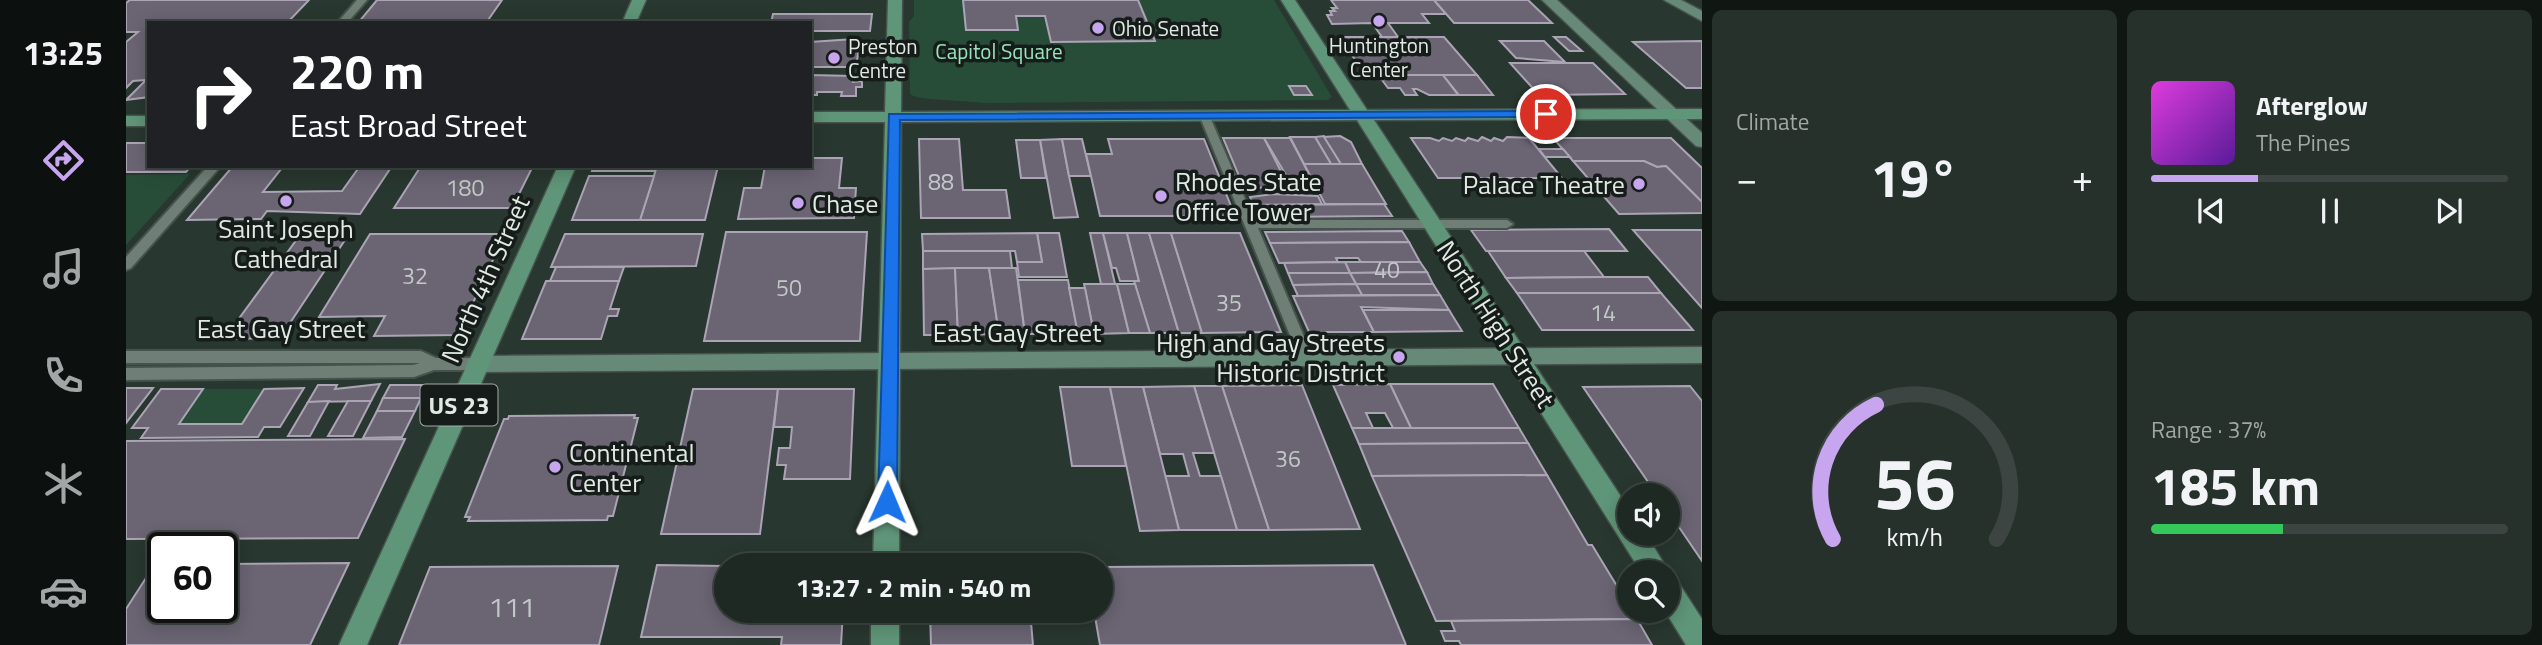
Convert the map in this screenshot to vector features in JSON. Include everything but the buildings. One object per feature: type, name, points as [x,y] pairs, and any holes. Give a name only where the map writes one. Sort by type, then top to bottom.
[{"type":"main road","points":[[630,21],[639,0]]},
{"type":"main road","points":[[886,553],[895,0]]},
{"type":"main road","name":"North High Street","points":[[1288,0],[1617,513]]},
{"type":"main road","points":[[812,117],[1702,114]]},
{"type":"main road","points":[[126,121],[147,121]]},
{"type":"main road","name":"North 4th Street","points":[[353,645],[565,168]]},
{"type":"main road","points":[[1680,610],[1702,645]]},
{"type":"main road","points":[[885,623],[885,645]]},
{"type":"street","points":[[344,21],[362,0]]},
{"type":"street","points":[[1549,0],[1702,142]]},
{"type":"street","points":[[1671,0],[1702,17]]},
{"type":"street","points":[[1205,117],[1306,358]]},
{"type":"street","points":[[126,265],[213,168]]},
{"type":"street","points":[[1250,224],[1507,224]]},
{"type":"street","name":"East Gay Street","points":[[126,374],[414,371],[433,364],[1702,355]]},
{"type":"street","name":"East Gay Street","points":[[126,357],[421,356],[433,364]]},
{"type":"green space","name":"Capitol Square","points":[[914,0],[1274,0],[1332,97],[1328,100],[982,103],[914,96],[910,94],[909,22],[914,16]]},
{"type":"green space","points":[[190,174],[126,245],[126,175]]},
{"type":"green space","points":[[421,356],[433,364],[414,371],[126,374],[126,357]]},
{"type":"green space","points":[[203,389],[264,389],[242,424],[179,424]]},
{"type":"place","name":"Huntington Center","points":[[1379,21]]},
{"type":"place","name":"Ohio Senate","points":[[1098,28]]},
{"type":"place","name":"Preston Centre","points":[[834,58]]},
{"type":"place","name":"Palace Theatre","points":[[1639,184]]},
{"type":"place","name":"Rhodes State Office Tower","points":[[1161,196]]},
{"type":"place","name":"Saint Joseph Cathedral","points":[[286,201]]},
{"type":"place","name":"Chase","points":[[798,203]]},
{"type":"place","name":"High and Gay Streets Historic District","points":[[1399,357]]},
{"type":"place","name":"Continental Center","points":[[555,467]]},
{"type":"route","points":[[887,502],[894,117],[1546,114]]}]
